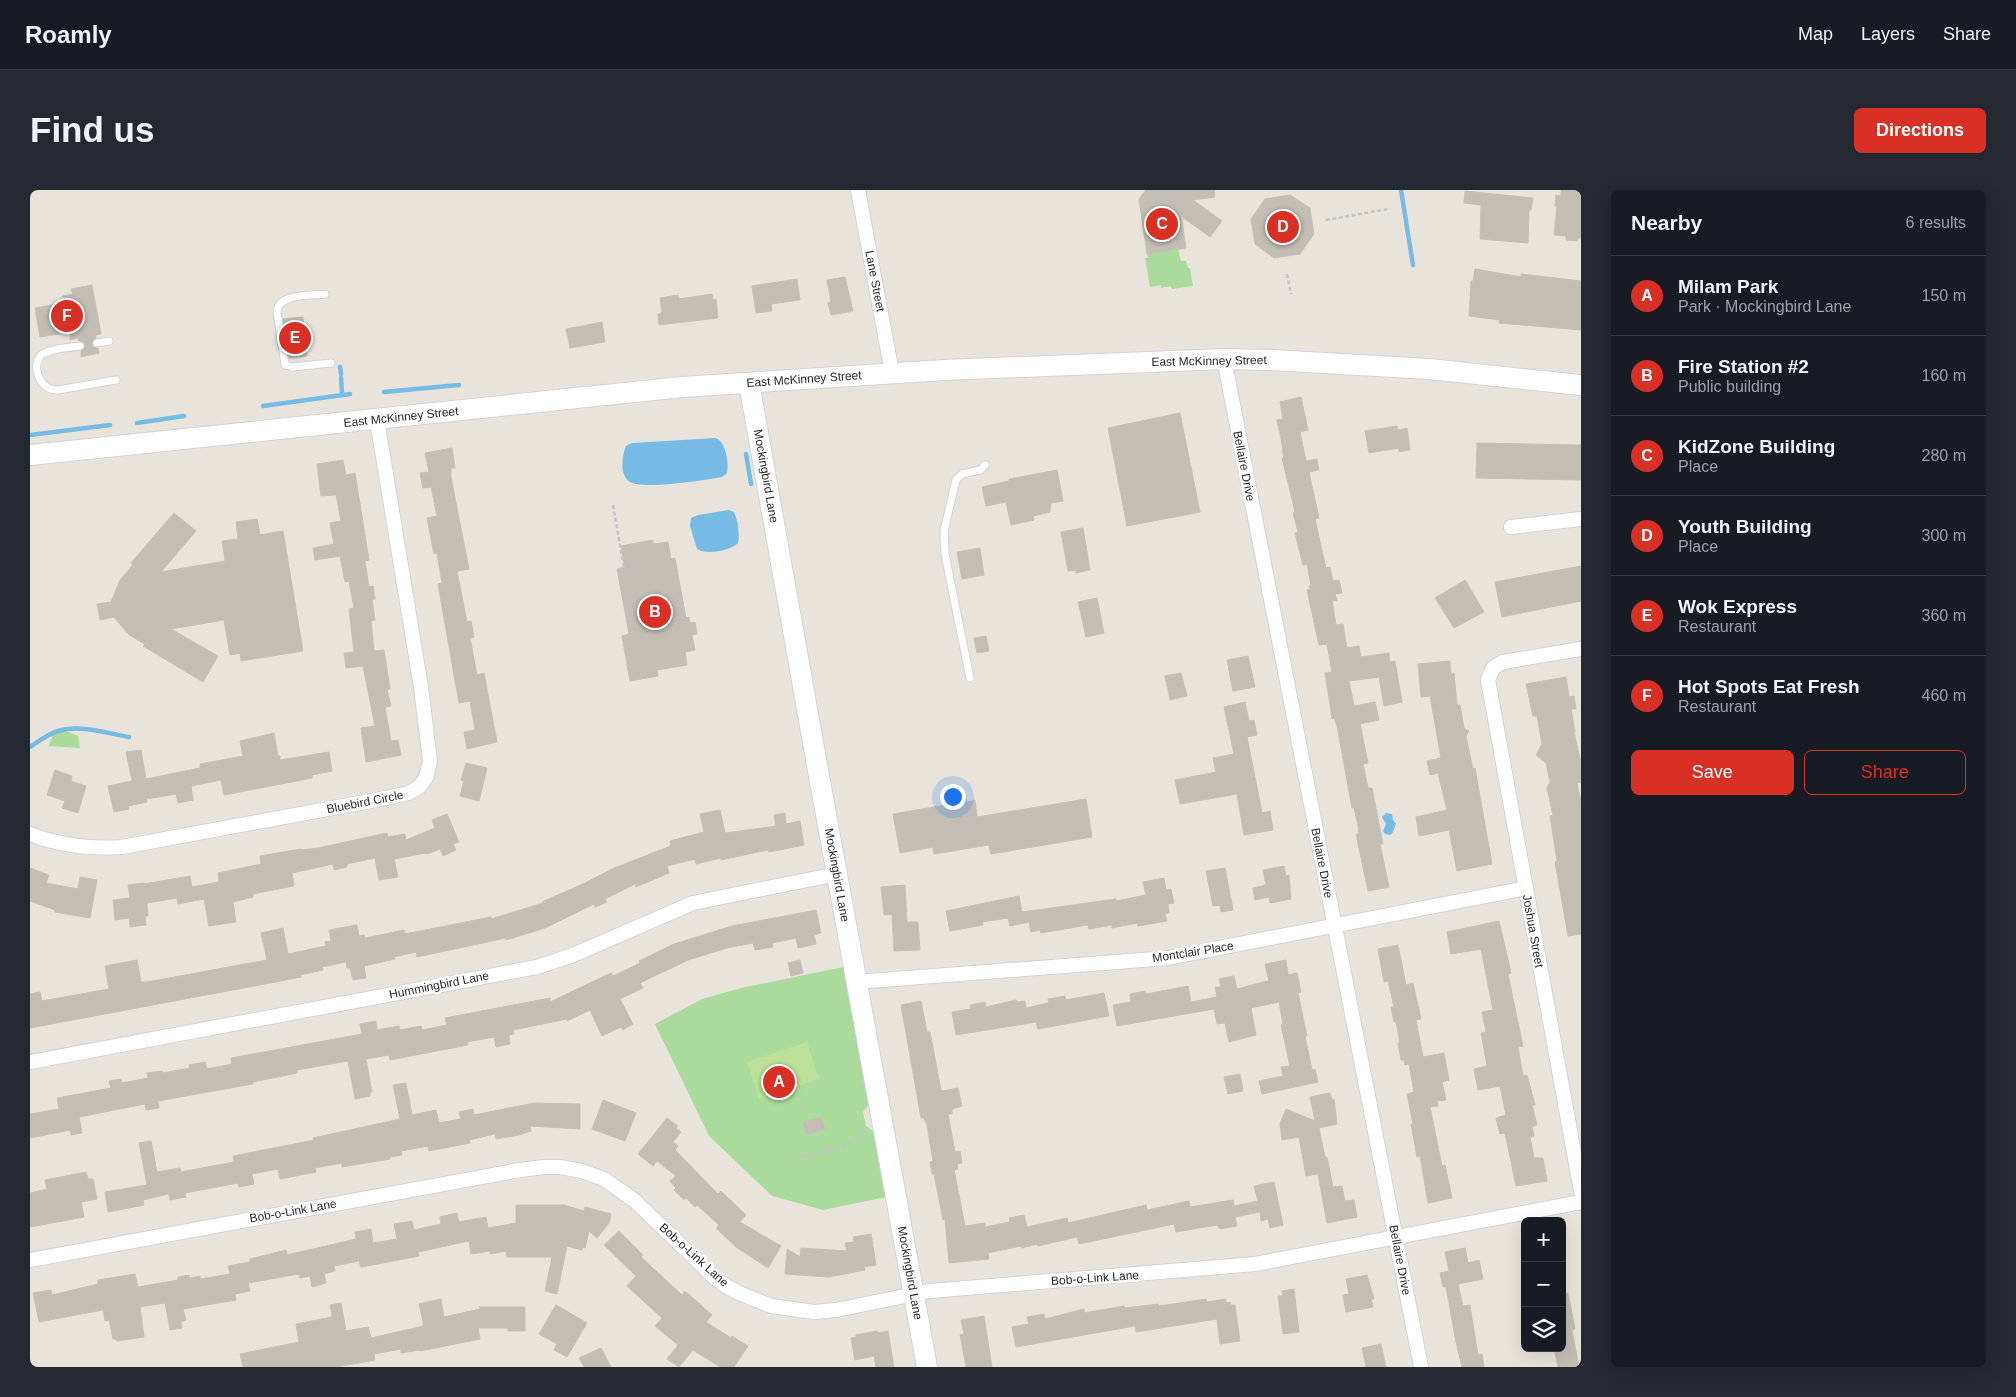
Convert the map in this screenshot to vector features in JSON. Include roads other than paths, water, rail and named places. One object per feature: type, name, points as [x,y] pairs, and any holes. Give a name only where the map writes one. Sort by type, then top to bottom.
[{"type":"main road","name":"East McKinney Street","points":[[30,456],[682,388],[892,373],[1224,359],[1407,367],[1581,385]]},
{"type":"main road","name":"Mockingbird Lane","points":[[750,382],[856,982],[927,1367]]},
{"type":"street","name":"Lane Street","points":[[858,190],[892,373]]},
{"type":"street","name":"Bellaire Drive","points":[[1224,359],[1421,1367]]},
{"type":"street","name":"Bluebird Circle","points":[[30,834],[53,842],[82,847],[122,847],[409,793],[424,782],[430,768],[429,748],[377,420]]},
{"type":"street","points":[[1511,527],[1581,519]]},
{"type":"street","name":"Joshua Street","points":[[1581,649],[1507,661],[1496,665],[1488,676],[1488,688],[1581,1191]]},
{"type":"street","name":"Hummingbird Lane","points":[[30,1062],[537,967],[573,955],[693,903],[837,874]]},
{"type":"street","name":"Montclair Place","points":[[856,982],[1168,958],[1526,888]]},
{"type":"street","name":"Bob-o-Link Lane","points":[[30,1260],[520,1170],[552,1166],[582,1171],[617,1187],[635,1201],[715,1278],[739,1293],[771,1306],[803,1311],[826,1312],[930,1291],[1255,1264],[1581,1202]]},
{"type":"lane","points":[[325,294],[288,298],[279,305],[277,312],[285,365],[292,367],[331,363]]},
{"type":"lane","points":[[97,343],[110,341]]},
{"type":"lane","points":[[80,346],[41,355],[35,365],[36,377],[40,383],[49,390],[58,390],[116,380]]},
{"type":"lane","points":[[970,678],[945,554],[944,531],[956,480],[960,475],[980,470],[985,465]]},
{"type":"water","points":[[716,438],[724,448],[728,464],[727,473],[722,477],[675,484],[648,485],[630,482],[624,475],[623,455],[626,446],[632,443]]},
{"type":"water","points":[[729,510],[734,512],[737,519],[738,543],[718,551],[706,552],[697,549],[690,526],[691,518]]},
{"type":"water","points":[[1386,813],[1392,814],[1396,824],[1392,834],[1389,835],[1383,831],[1386,824],[1382,817]]},
{"type":"waterway","points":[[1401,190],[1413,265]]},
{"type":"waterway","points":[[340,367],[341,374]]},
{"type":"waterway","points":[[341,378],[342,394]]},
{"type":"waterway","points":[[384,392],[459,385]]},
{"type":"waterway","points":[[263,406],[350,394]]},
{"type":"waterway","points":[[137,423],[184,416]]},
{"type":"waterway","points":[[30,435],[110,425]]},
{"type":"waterway","points":[[746,454],[751,484]]},
{"type":"waterway","points":[[30,747],[58,731],[75,728],[129,737]]},
{"type":"place","name":"KidZone Building","points":[[1162,224]]},
{"type":"place","name":"Youth Building","points":[[1283,227]]},
{"type":"place","name":"Hot Spots Eat Fresh","points":[[67,316]]},
{"type":"place","name":"Wok Express","points":[[295,338]]},
{"type":"place","name":"Fire Station #2","points":[[655,612]]},
{"type":"place","name":"Milam Park","points":[[779,1082]]}]
